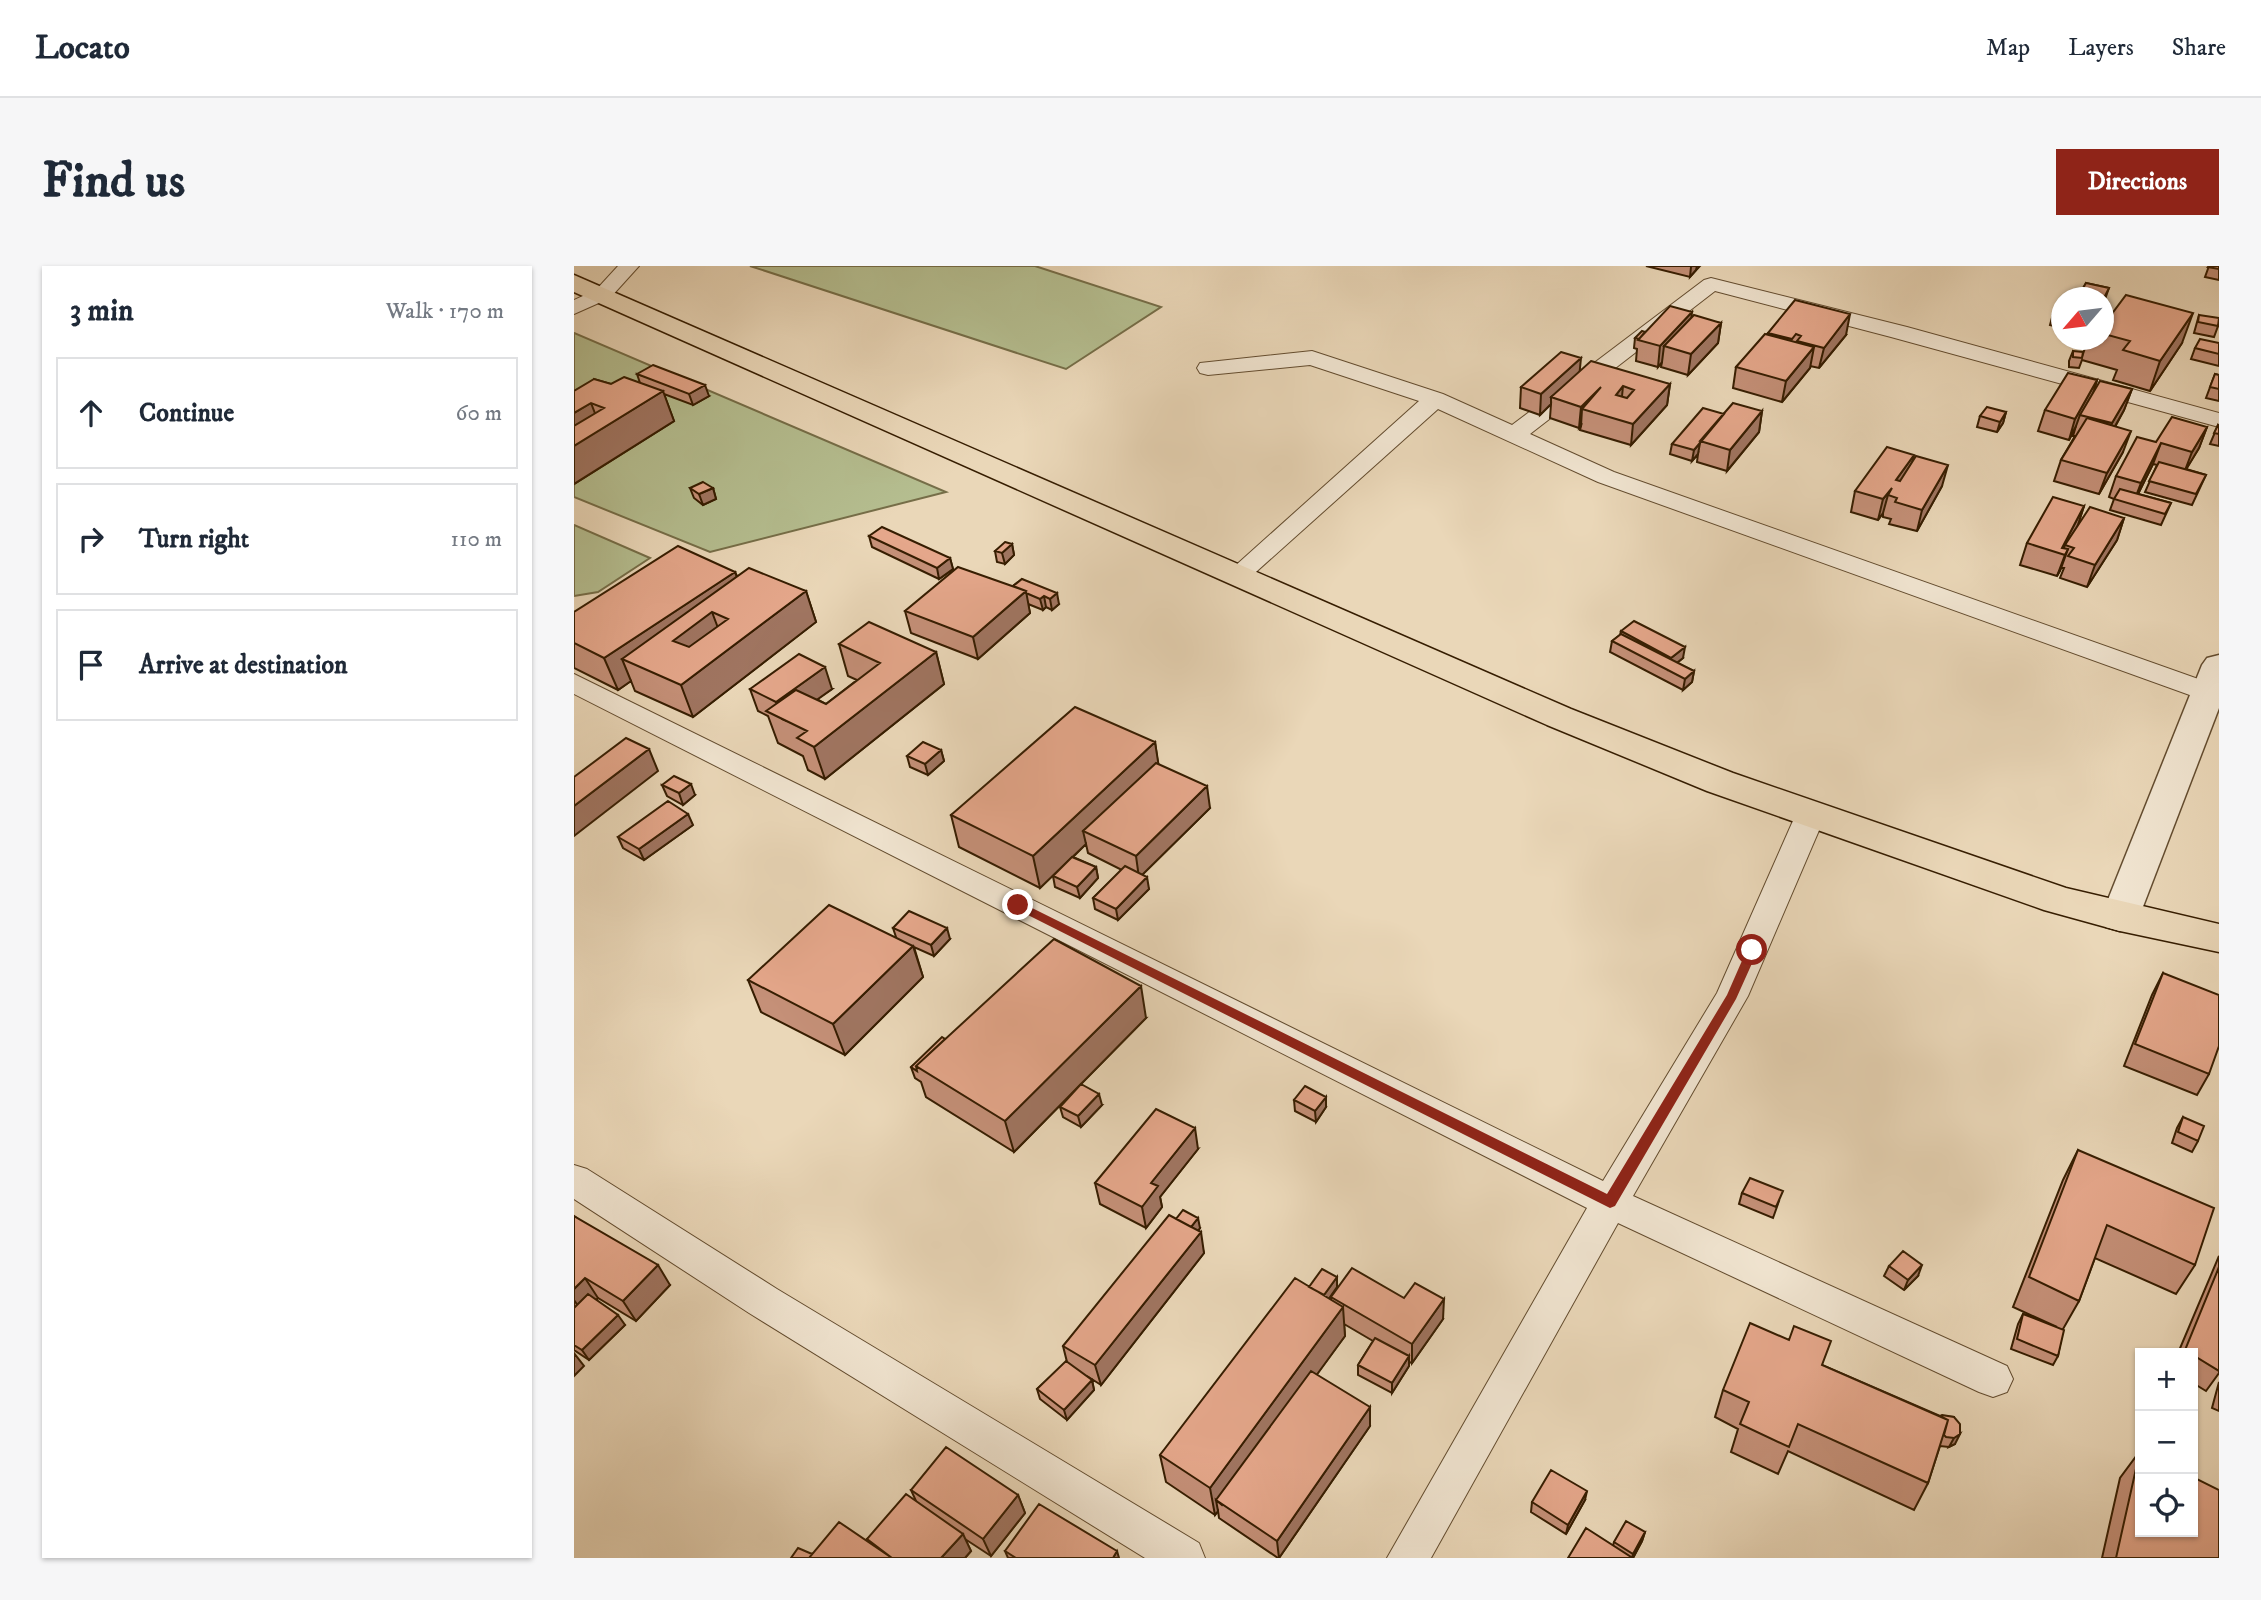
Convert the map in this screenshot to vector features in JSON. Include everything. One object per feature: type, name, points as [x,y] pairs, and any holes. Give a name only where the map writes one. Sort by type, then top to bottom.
[{"type":"highway","points":[[584,295],[1238,575],[1559,717],[1720,782],[2058,900],[2120,917],[2219,938]]},
{"type":"street","points":[[584,295],[629,266]]},
{"type":"street","points":[[1514,435],[1711,284],[1728,266]]},
{"type":"street","points":[[1711,284],[1899,332],[2219,420]]},
{"type":"street","points":[[1208,368],[1312,358],[1435,399],[1606,477],[2214,679],[2120,917]]},
{"type":"street","points":[[1238,575],[1435,399]]},
{"type":"street","points":[[574,683],[1610,1202],[1993,1379]]},
{"type":"street","points":[[1408,1558],[1610,1202],[1732,996],[1811,814]]},
{"type":"street","points":[[574,1180],[763,1301],[1184,1558]]},
{"type":"green space","points":[[750,266],[1035,266],[1161,307],[1066,369]]},
{"type":"green space","points":[[574,333],[946,492],[710,552],[574,497]]},
{"type":"green space","points":[[574,525],[650,558],[598,592],[574,596]]},
{"type":"building","points":[[2086,283],[2104,287],[2084,287]]},
{"type":"building","points":[[2126,295],[2193,313],[2160,361],[2123,350],[2130,341],[2114,337],[2114,311]]},
{"type":"building","points":[[1795,300],[1850,314],[1824,348],[1797,341],[1801,336],[1796,334],[1792,339],[1768,333]]},
{"type":"building","points":[[1670,306],[1692,312],[1660,346],[1638,340]]},
{"type":"building","points":[[1694,315],[1721,323],[1691,354],[1664,346]]},
{"type":"building","points":[[2199,315],[2219,318],[2218,326],[2198,322]]},
{"type":"building","points":[[1642,331],[1645,332],[1639,339],[1635,338]]},
{"type":"building","points":[[1765,334],[1814,347],[1786,381],[1736,367]]},
{"type":"building","points":[[2200,339],[2219,343],[2219,354],[2195,348]]},
{"type":"building","points":[[2073,351],[2083,352],[2082,358],[2073,357]]},
{"type":"building","points":[[1561,352],[1581,358],[1541,394],[1521,387]]},
{"type":"building","points":[[1591,361],[1670,384],[1633,424],[1582,409],[1601,387],[1581,407],[1551,397]],"holes":[[[1623,386],[1634,390],[1627,398],[1616,395]]]},
{"type":"building","points":[[653,365],[705,385],[689,394],[637,374]]},
{"type":"building","points":[[2068,373],[2097,380],[2075,419],[2045,410]]},
{"type":"building","points":[[2215,374],[2219,375],[2219,389],[2210,387]]},
{"type":"building","points":[[624,377],[663,391],[574,446],[574,426],[604,408],[591,403],[574,413],[574,391],[594,379],[611,384]]},
{"type":"building","points":[[2100,381],[2132,389],[2112,423],[2080,415]]},
{"type":"building","points":[[1733,403],[1762,411],[1730,450],[1700,441]]},
{"type":"building","points":[[1987,407],[2006,412],[2000,422],[1980,416]]},
{"type":"building","points":[[1703,408],[1724,414],[1694,450],[1672,444]]},
{"type":"building","points":[[2172,417],[2207,427],[2192,452],[2161,443],[2141,483],[2116,476],[2137,437],[2156,442]]},
{"type":"building","points":[[2087,418],[2131,431],[2107,473],[2061,460]]},
{"type":"building","points":[[1887,447],[1914,455],[1896,480],[1900,481],[1916,456],[1948,465],[1922,510],[1895,502],[1897,498],[1888,495],[1892,488],[1883,499],[1855,491]]},
{"type":"building","points":[[2159,462],[2206,475],[2196,494],[2149,481]]},
{"type":"building","points":[[703,482],[713,488],[699,494],[690,488]]},
{"type":"building","points":[[2120,489],[2171,503],[2165,514],[2114,499]]},
{"type":"building","points":[[2053,497],[2084,506],[2062,548],[2068,549],[2065,555],[2027,543]]},
{"type":"building","points":[[2090,507],[2124,518],[2095,565],[2068,556],[2074,548],[2065,545]]},
{"type":"building","points":[[882,527],[950,558],[937,568],[869,536]]},
{"type":"building","points":[[1005,542],[1012,544],[1002,553],[995,551]]},
{"type":"building","points":[[678,546],[735,572],[604,658],[574,643],[574,612]]},
{"type":"building","points":[[958,567],[1026,591],[973,637],[905,611]]},
{"type":"building","points":[[749,568],[806,591],[681,685],[622,659]],"holes":[[[712,612],[728,619],[689,647],[673,641]]]},
{"type":"building","points":[[1022,579],[1057,593],[1050,599],[1044,596],[1040,599],[1013,586]]},
{"type":"building","points":[[1634,621],[1685,647],[1671,658],[1621,631]]},
{"type":"building","points":[[869,622],[936,652],[814,747],[797,738],[807,731],[766,711],[796,690],[826,704],[880,663],[839,644]]},
{"type":"building","points":[[1621,634],[1694,671],[1685,679],[1612,641]]},
{"type":"building","points":[[799,654],[825,667],[776,702],[750,689]]},
{"type":"building","points":[[1075,707],[1155,742],[1033,856],[951,815]]},
{"type":"building","points":[[626,738],[649,749],[574,806],[574,777]]},
{"type":"building","points":[[923,742],[941,750],[925,764],[907,756]]},
{"type":"building","points":[[1156,763],[1207,786],[1136,856],[1083,831]]},
{"type":"building","points":[[674,776],[691,784],[679,793],[662,785]]},
{"type":"building","points":[[668,801],[688,814],[639,849],[618,837]]},
{"type":"building","points":[[1072,857],[1096,867],[1077,887],[1053,876]]},
{"type":"building","points":[[1125,866],[1147,877],[1116,909],[1093,898]]},
{"type":"building","points":[[829,905],[913,946],[833,1024],[748,980]]},
{"type":"building","points":[[909,911],[947,928],[931,945],[893,928]]},
{"type":"building","points":[[1054,939],[1141,986],[1005,1121],[916,1066]]},
{"type":"building","points":[[2163,973],[2219,995],[2219,1046],[2209,1074],[2135,1044]]},
{"type":"building","points":[[942,1037],[945,1039],[916,1066],[917,1071],[911,1067]]},
{"type":"building","points":[[1081,1084],[1099,1094],[1078,1116],[1060,1107]]},
{"type":"building","points":[[1305,1086],[1326,1097],[1315,1111],[1294,1100]]},
{"type":"building","points":[[1156,1109],[1195,1128],[1151,1183],[1158,1186],[1142,1207],[1095,1183]]},
{"type":"building","points":[[2183,1117],[2204,1126],[2198,1141],[2178,1132]]},
{"type":"building","points":[[2078,1150],[2214,1208],[2195,1265],[2107,1225],[2079,1301],[2029,1277]]},
{"type":"building","points":[[1750,1178],[1783,1191],[1776,1207],[1742,1193]]},
{"type":"building","points":[[1183,1210],[1198,1218],[1191,1227],[1176,1219]]},
{"type":"building","points":[[1169,1215],[1201,1232],[1095,1365],[1063,1346]]},
{"type":"building","points":[[574,1216],[658,1265],[623,1301],[585,1278],[574,1289]]},
{"type":"building","points":[[1903,1251],[1922,1265],[1908,1280],[1889,1266]]},
{"type":"building","points":[[2219,1267],[2219,1371],[2198,1358],[2198,1348],[2186,1348]]},
{"type":"building","points":[[1352,1268],[1404,1298],[1415,1283],[1444,1299],[1412,1344],[1331,1297]]},
{"type":"building","points":[[1322,1269],[1337,1277],[1324,1295],[1309,1287]]},
{"type":"building","points":[[1295,1278],[1343,1307],[1210,1488],[1160,1455]]},
{"type":"building","points":[[588,1294],[618,1315],[582,1350],[574,1345],[574,1308]]},
{"type":"building","points":[[2023,1314],[2064,1330],[2058,1356],[2017,1339]]},
{"type":"building","points":[[1750,1323],[1789,1340],[1794,1326],[1831,1341],[1822,1365],[1948,1420],[1928,1483],[1798,1424],[1789,1447],[1740,1424],[1749,1402],[1723,1390]]},
{"type":"building","points":[[1375,1338],[1409,1356],[1392,1383],[1358,1365]]},
{"type":"building","points":[[1066,1361],[1092,1380],[1064,1410],[1037,1389]]},
{"type":"building","points":[[1311,1371],[1370,1407],[1277,1541],[1216,1500]]},
{"type":"building","points":[[1940,1416],[1954,1417],[1960,1424],[1960,1434],[1954,1438],[1944,1435],[1948,1420]]},
{"type":"building","points":[[946,1447],[1018,1495],[983,1539],[911,1490]]},
{"type":"building","points":[[1551,1470],[1587,1491],[1568,1525],[1532,1502]]},
{"type":"building","points":[[2135,1473],[2135,1537],[2198,1537],[2198,1480],[2219,1490],[2219,1558],[2116,1558]]},
{"type":"building","points":[[906,1494],[963,1534],[941,1558],[892,1558],[867,1539]]},
{"type":"building","points":[[1039,1504],[1117,1551],[1113,1558],[1016,1558],[1005,1551]]},
{"type":"building","points":[[1626,1521],[1645,1532],[1633,1554],[1614,1542]]},
{"type":"building","points":[[839,1522],[892,1558],[809,1558]]},
{"type":"building","points":[[1586,1528],[1631,1557],[1568,1558]]},
{"type":"building","points":[[798,1548],[812,1554],[809,1558],[791,1558]]},
{"type":"route","points":[[1018,905],[1610,1202],[1732,996],[1752,950]]}]
